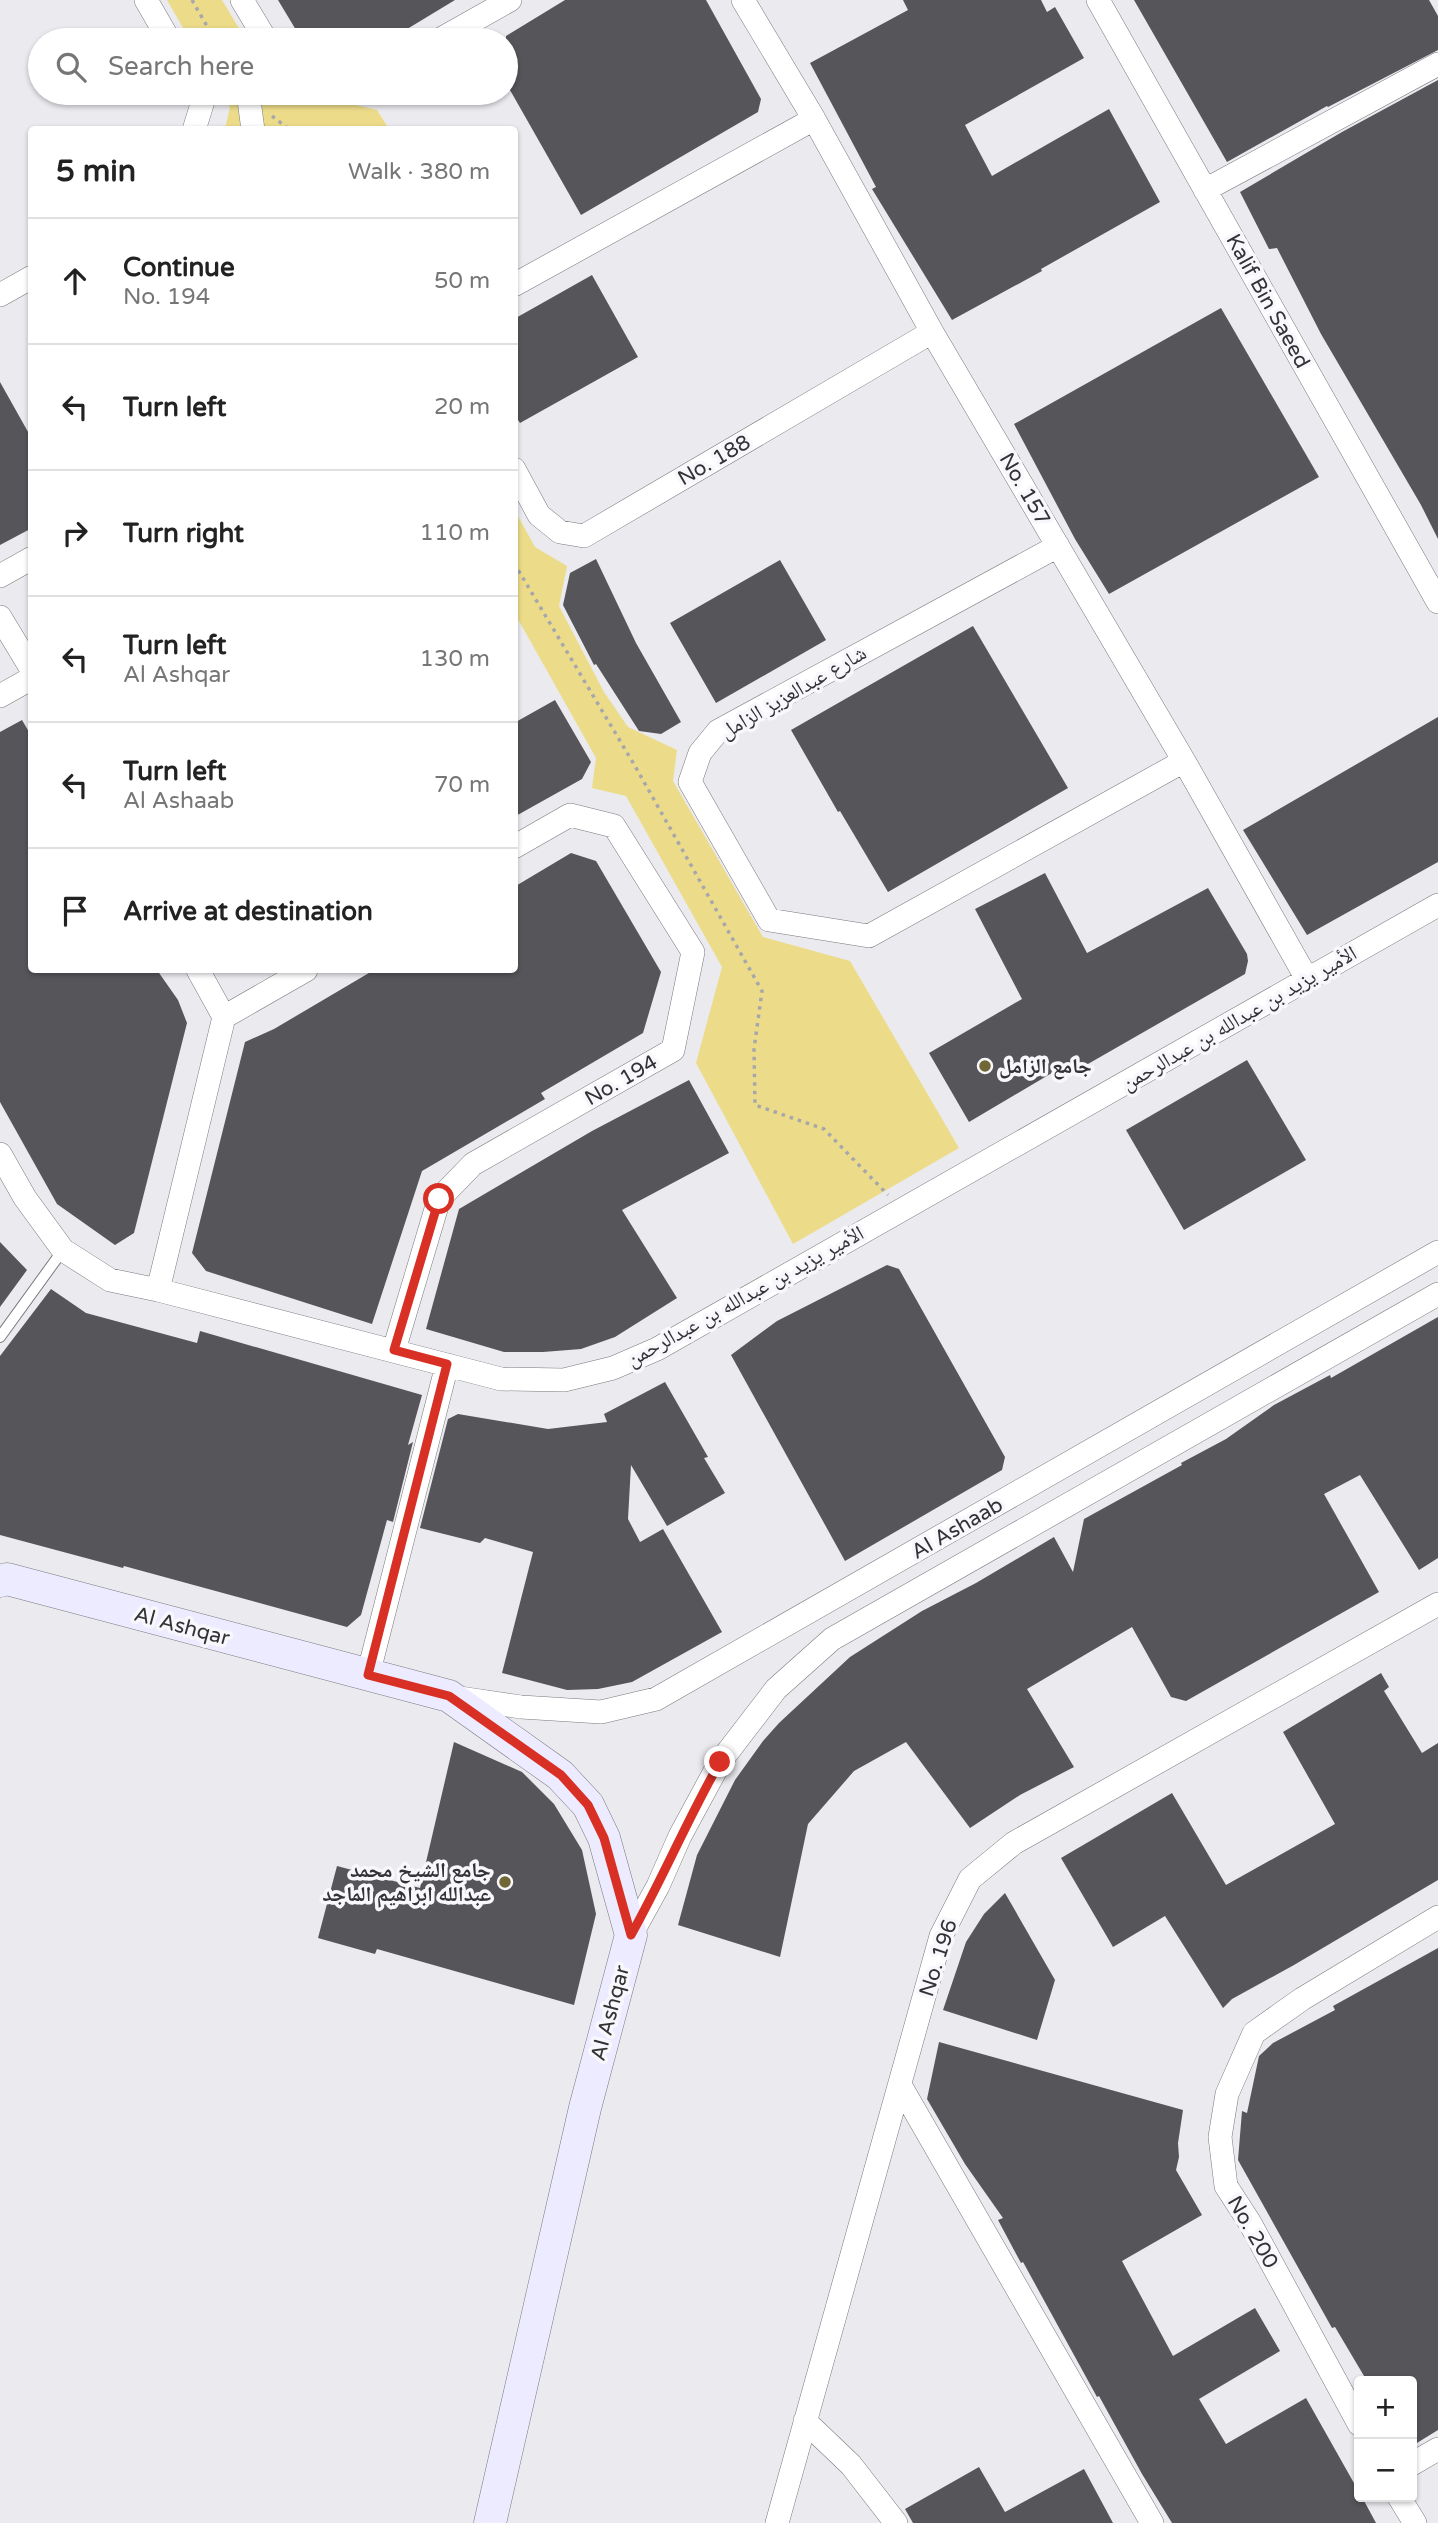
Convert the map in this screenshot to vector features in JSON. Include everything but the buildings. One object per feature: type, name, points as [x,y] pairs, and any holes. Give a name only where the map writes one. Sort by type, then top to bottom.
[{"type":"street","points":[[146,0],[162,28]]},
{"type":"street","points":[[242,0],[259,28]]},
{"type":"street","points":[[460,28],[510,0]]},
{"type":"street","name":"No. 157","points":[[743,0],[814,119],[932,332],[1184,761],[1307,979]]},
{"type":"street","name":"Kalif Bin Saeed","points":[[1098,0],[1438,602]]},
{"type":"street","points":[[1205,190],[1438,64]]},
{"type":"street","points":[[195,126],[202,105]]},
{"type":"street","points":[[250,105],[252,126]]},
{"type":"street","points":[[518,283],[814,119]]},
{"type":"street","points":[[0,295],[28,279]]},
{"type":"street","name":"No. 188","points":[[518,477],[539,514],[560,532],[584,536],[932,332]]},
{"type":"street","name":"شارع عبدالعزيز الزامل","points":[[1058,546],[718,731],[700,753],[690,782],[769,920],[869,936],[1184,761]]},
{"type":"street","points":[[0,576],[28,560]]},
{"type":"street","points":[[0,617],[28,663]]},
{"type":"street","points":[[0,696],[28,680]]},
{"type":"street","name":"No. 194","points":[[394,1350],[439,1199],[473,1164],[674,1050],[693,952],[614,826],[570,815],[518,846]]},
{"type":"street","name":"الأمير يزيد بن عبدالله بن عبدالرحمن","points":[[0,1154],[25,1198],[63,1250],[110,1280],[502,1379],[565,1380],[613,1368],[657,1349],[1438,905]]},
{"type":"street","points":[[158,1290],[225,1017],[200,973]]},
{"type":"street","points":[[225,1017],[301,973]]},
{"type":"street","name":"Al Ashaab","points":[[449,1696],[521,1707],[601,1712],[656,1699],[1438,1252]]},
{"type":"street","name":"Al Ashaab","points":[[631,1935],[720,1762],[776,1689],[832,1639],[1438,1294]]},
{"type":"street","points":[[368,1675],[447,1364]]},
{"type":"street","name":"Al Ashqar","points":[[2,1579],[449,1696],[561,1775],[588,1805],[604,1838],[631,1935],[585,2108],[490,2523]]},
{"type":"street","name":"No. 196","points":[[777,2523],[941,1936],[970,1879],[1014,1843],[1438,1604]]},
{"type":"street","name":"No. 200","points":[[1354,2415],[1250,2223],[1226,2186],[1220,2137],[1227,2094],[1254,2033],[1302,1999],[1438,1917]]},
{"type":"street","points":[[900,2085],[1152,2523]]},
{"type":"street","points":[[805,2421],[851,2465],[896,2523]]},
{"type":"street","points":[[1417,2462],[1438,2449]]},
{"type":"street","points":[[1402,2502],[1415,2523]]},
{"type":"lane","points":[[0,1337],[63,1250]]},
{"type":"path","points":[[192,0],[208,28]]},
{"type":"path","points":[[518,570],[635,766],[762,991],[754,1049],[755,1105],[824,1129],[900,1210]]},
{"type":"shaded area","points":[[167,0],[222,0],[239,28],[183,28]]},
{"type":"shaded area","points":[[229,105],[356,105],[377,110],[387,126],[226,126]]},
{"type":"shaded area","points":[[518,516],[535,547],[567,566],[559,606],[604,692],[628,727],[677,750],[673,781],[763,937],[850,961],[959,1148],[793,1244],[696,1063],[722,967],[626,796],[592,788],[596,758],[519,621]]},
{"type":"place","name":"جامع الزامل","points":[[985,1066]]},
{"type":"place","name":"جامع الشيخ محمد عبدالله ابراهيم الماجد","points":[[505,1882]]},
{"type":"route","points":[[439,1199],[394,1350],[447,1364],[368,1675],[449,1696],[561,1775],[588,1805],[604,1838],[631,1935],[720,1762]]}]
